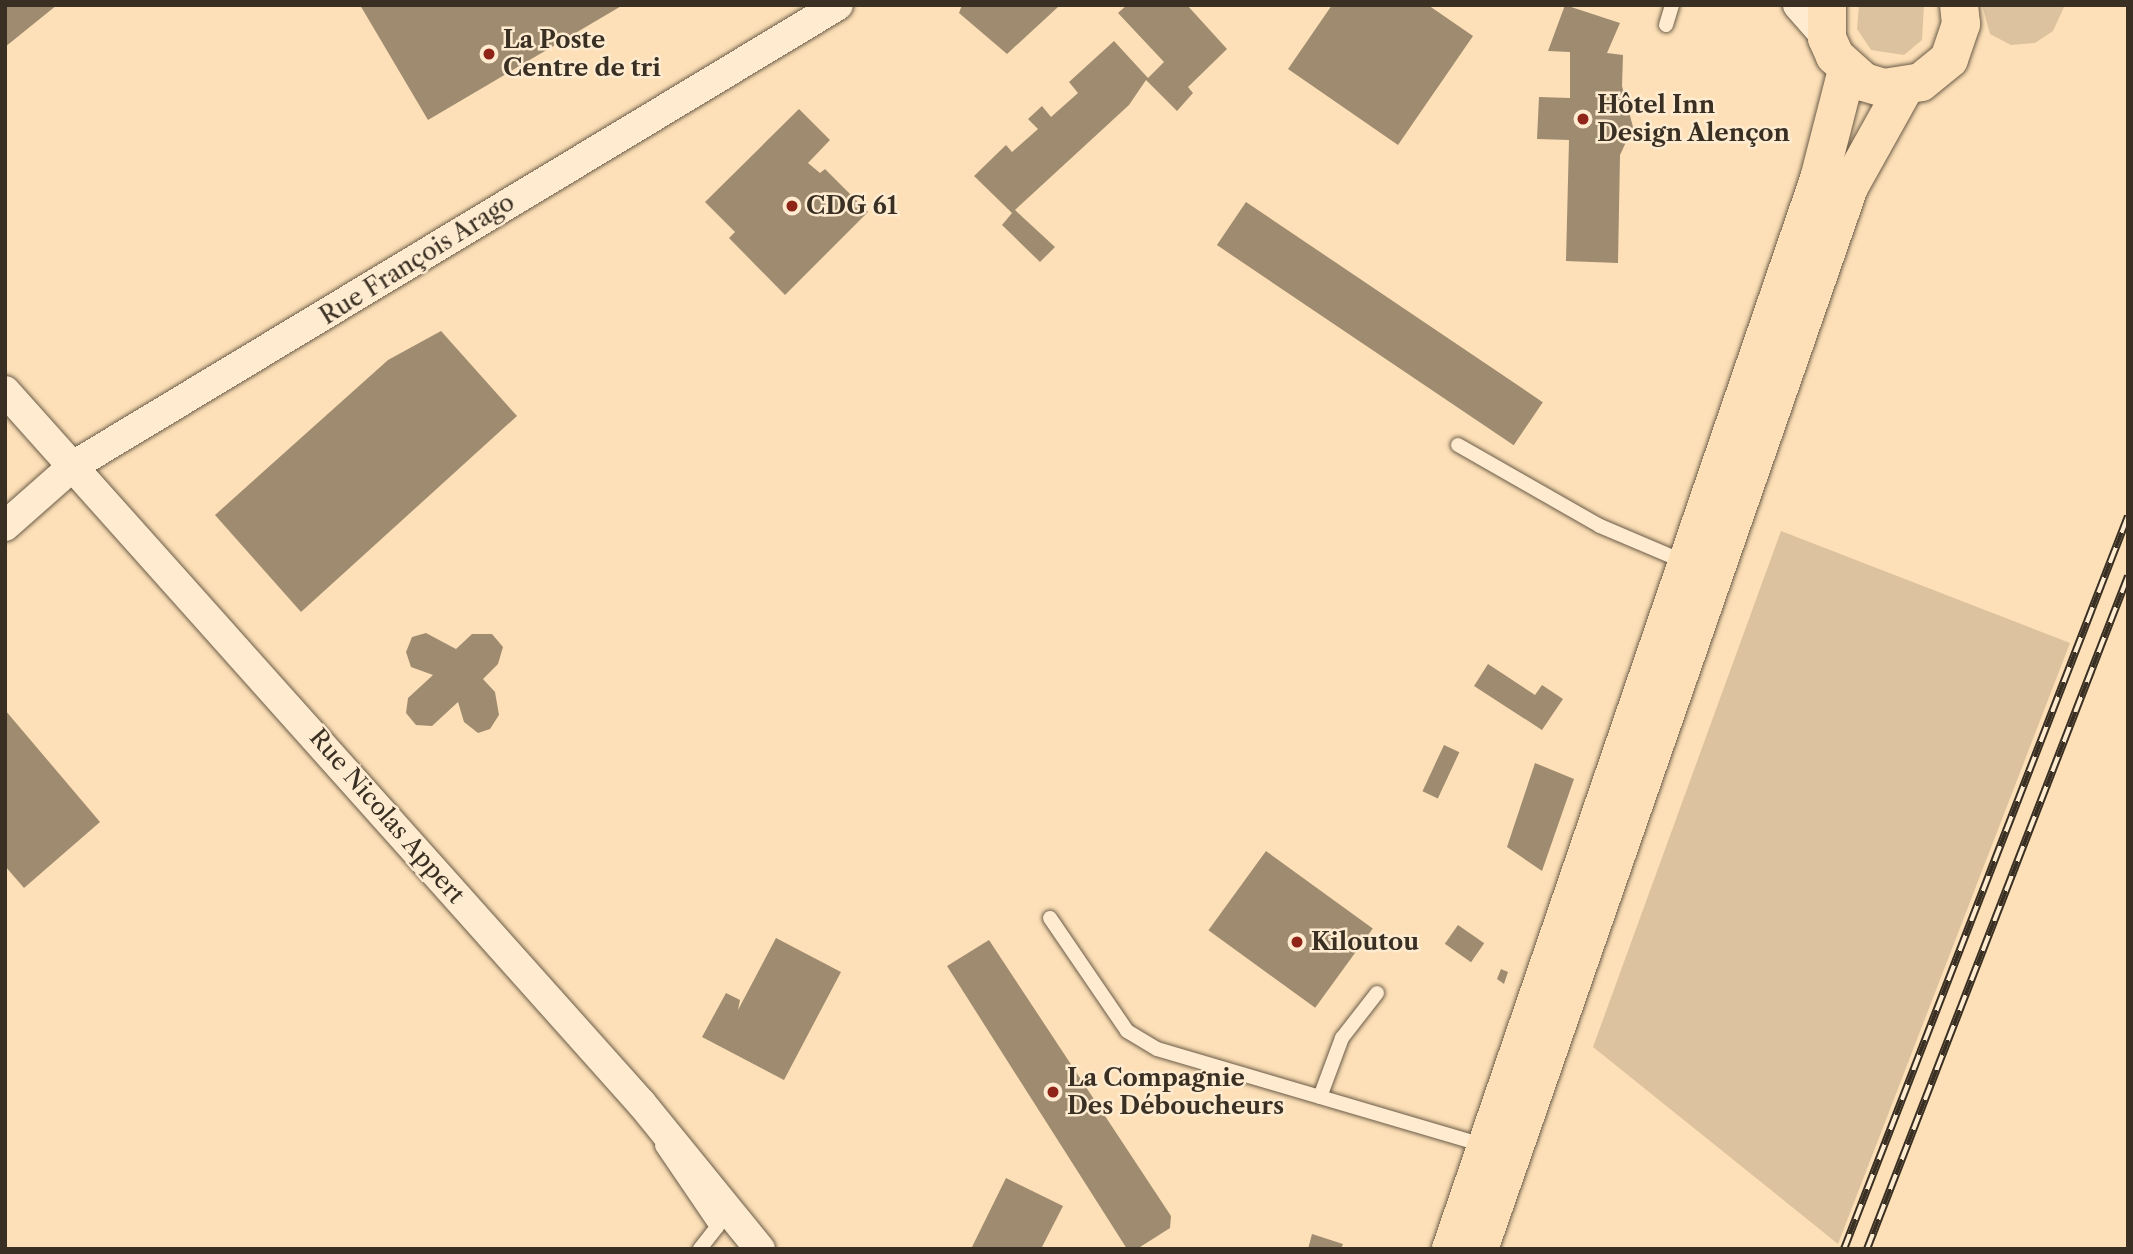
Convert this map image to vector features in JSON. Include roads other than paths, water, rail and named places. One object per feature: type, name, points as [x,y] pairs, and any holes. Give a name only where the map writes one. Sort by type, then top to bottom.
[{"type":"main road","points":[[1479,1249],[1849,187],[1905,88],[1949,59],[1961,24],[1959,5]]},
{"type":"main road","points":[[1451,1249],[1819,179],[1847,70],[1827,22]]},
{"type":"main road","points":[[1847,70],[1884,88],[1905,88]]},
{"type":"street","name":"Rue François Arago","points":[[5,526],[73,466],[838,5]]},
{"type":"street","points":[[1798,5],[1827,22]]},
{"type":"street","name":"Rue Nicolas Appert","points":[[5,391],[642,1104],[760,1249]]},
{"type":"lane","points":[[1666,25],[1672,5]]},
{"type":"lane","points":[[1458,445],[1600,526],[1688,563]]},
{"type":"lane","points":[[1050,918],[1127,1031],[1157,1049],[1487,1146]]},
{"type":"lane","points":[[1320,1097],[1342,1038],[1377,993]]},
{"type":"lane","points":[[642,1104],[672,1166],[717,1227],[699,1249]]},
{"type":"railway","points":[[1844,1249],[2128,516]]},
{"type":"railway","points":[[1867,1249],[2128,576]]},
{"type":"place","name":"La Poste Centre de tri","points":[[489,54]]},
{"type":"place","name":"Hôtel Inn Design Alençon","points":[[1583,119]]},
{"type":"place","name":"CDG 61","points":[[792,206]]},
{"type":"place","name":"Kiloutou","points":[[1297,942]]},
{"type":"place","name":"La Compagnie Des Déboucheurs","points":[[1053,1092]]}]
